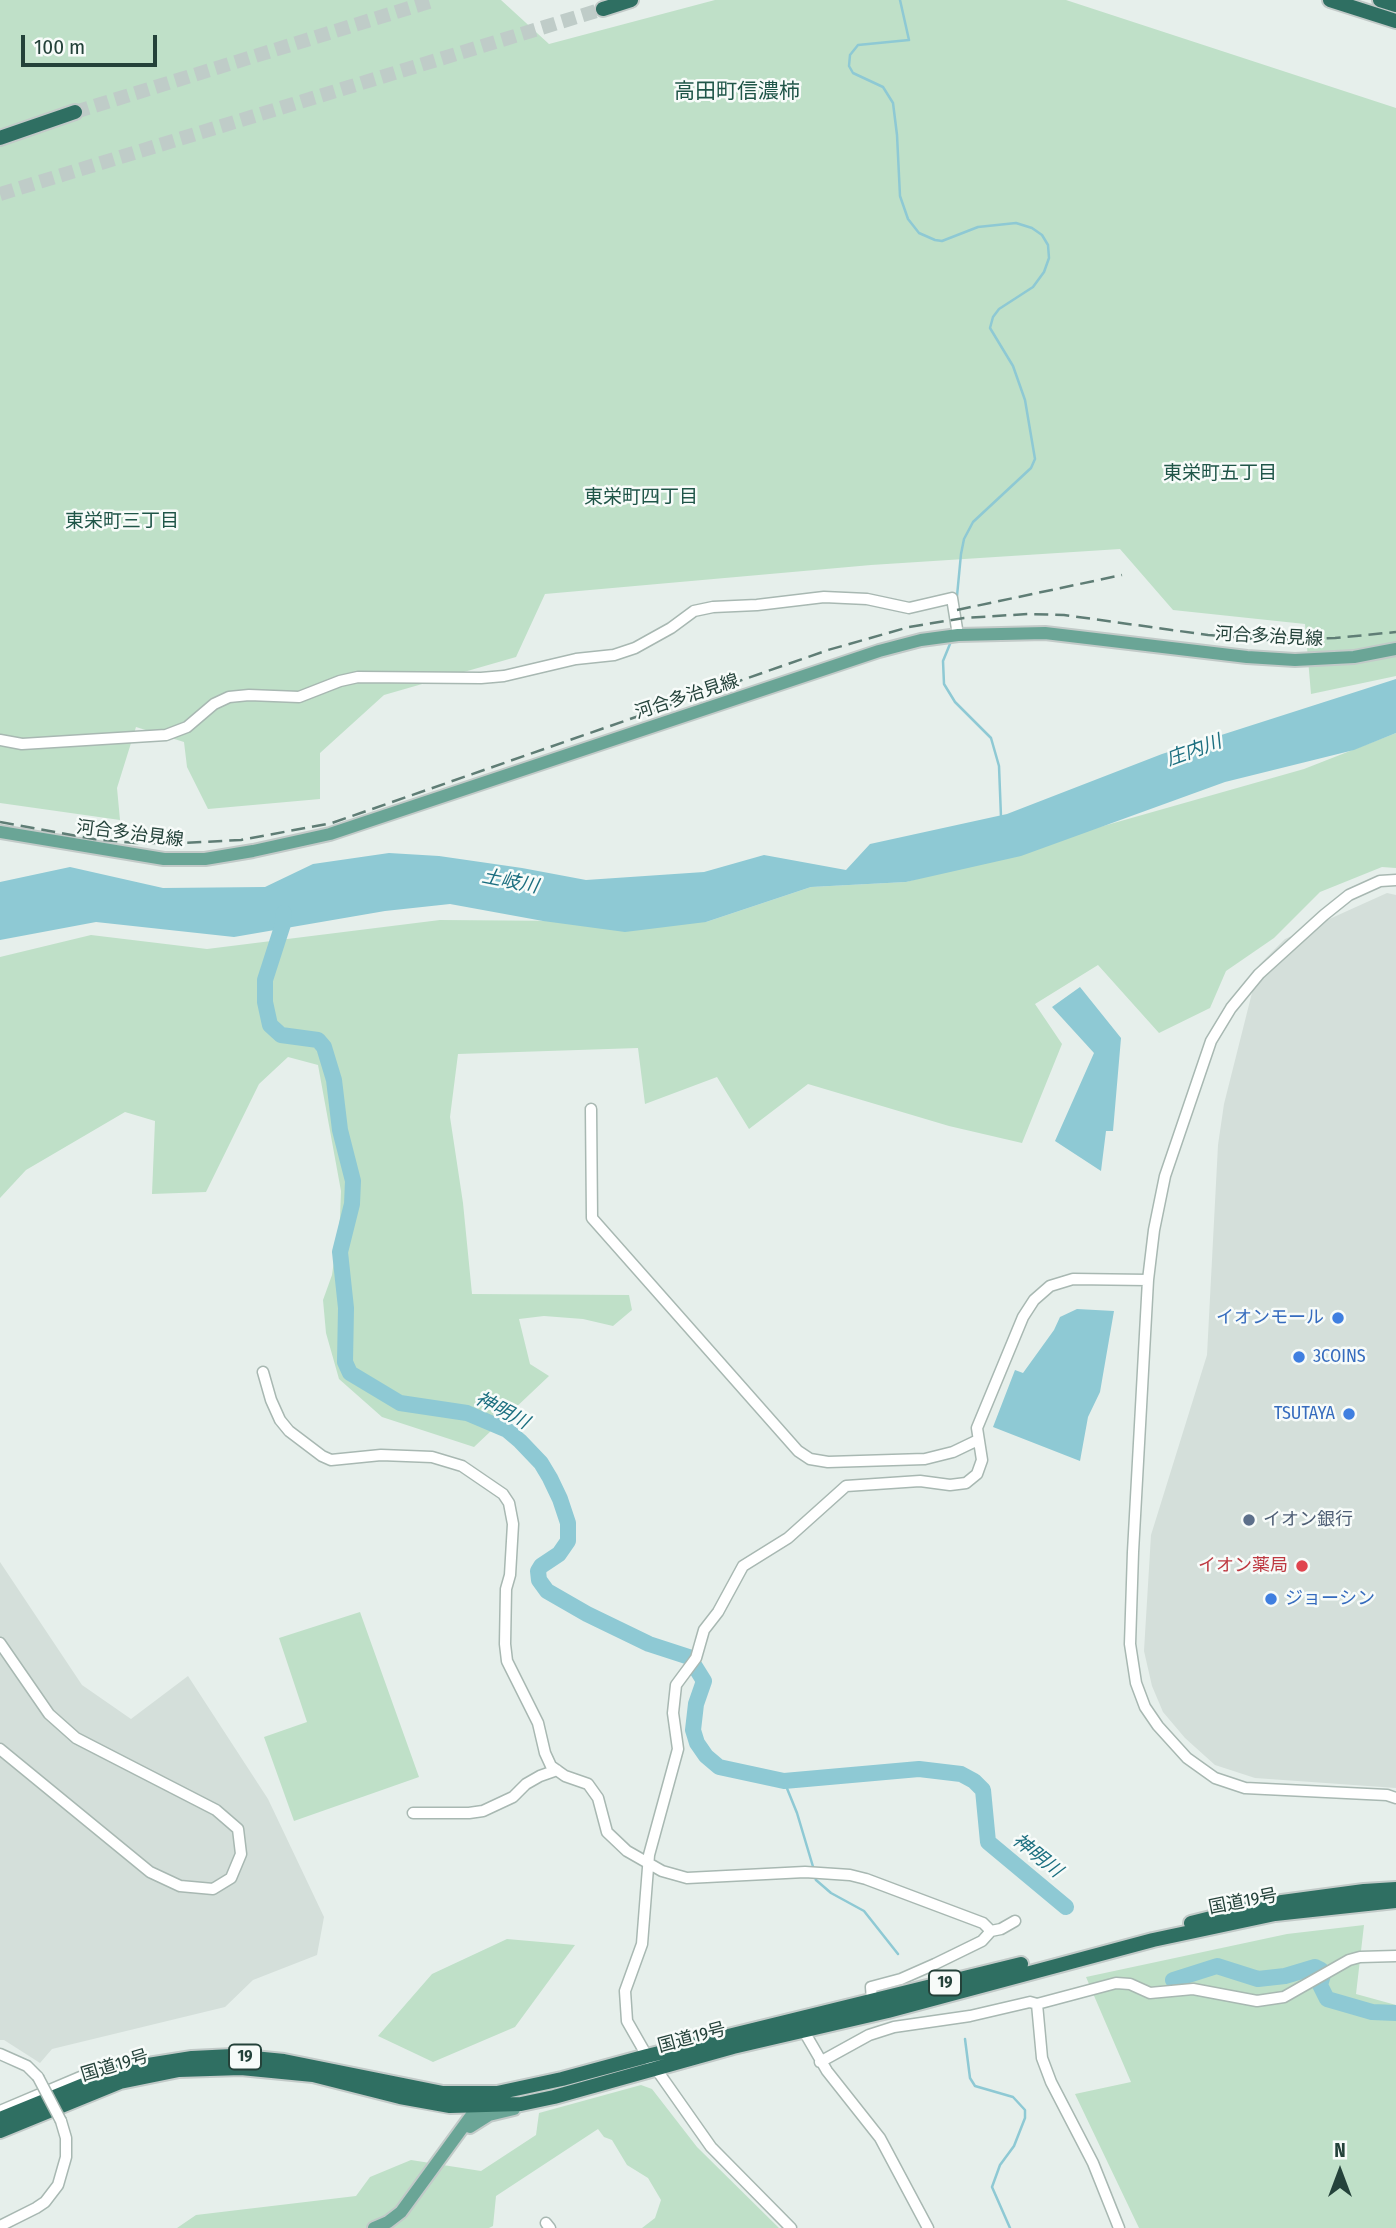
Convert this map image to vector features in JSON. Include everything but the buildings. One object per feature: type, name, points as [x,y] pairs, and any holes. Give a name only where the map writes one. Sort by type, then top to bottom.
[{"type":"highway","points":[[603,9],[631,0]]},
{"type":"highway","points":[[1330,0],[1396,21]]},
{"type":"highway","points":[[1380,0],[1396,5]]},
{"type":"highway","points":[[0,138],[75,112]]},
{"type":"highway","name":"国道19号","points":[[1,2128],[97,2078],[150,2063],[191,2058],[233,2056],[284,2061],[443,2093],[497,2093],[651,2062],[801,2024],[872,2001],[1267,1904],[1377,1890],[1395,1896]]},
{"type":"highway","name":"国道19号","points":[[801,2024],[888,2011],[1153,1940],[1275,1914],[1395,1896]]},
{"type":"highway","name":"国道19号","points":[[1,2128],[120,2082],[179,2070],[241,2068],[313,2075],[400,2097],[450,2106],[483,2106],[520,2104],[554,2097],[651,2062]]},
{"type":"main road","name":"河合多治見線","points":[[0,832],[164,859],[205,859],[254,851],[330,834],[879,651],[921,640],[958,635],[1045,633],[1247,657],[1295,660],[1354,657],[1396,649]]},
{"type":"main road","points":[[374,2228],[401,2212],[471,2116],[497,2093]]},
{"type":"main road","points":[[461,2130],[489,2115],[530,2107],[554,2097]]},
{"type":"main road","points":[[450,2106],[460,2115],[461,2130]]},
{"type":"street","points":[[0,740],[22,744],[166,734],[187,727],[214,704],[229,697],[299,697],[358,677],[503,676],[576,659],[614,655],[635,648],[671,628],[694,611],[713,607],[824,597],[867,599],[909,608],[952,598],[958,635]]},
{"type":"street","points":[[1396,880],[1380,881],[1349,895],[1324,915],[1259,974],[1231,1008],[1211,1041],[1165,1175],[1154,1230],[1148,1280],[1130,1633],[1136,1684],[1145,1707],[1187,1758],[1215,1778],[1245,1788],[1387,1795],[1396,1798]]},
{"type":"street","points":[[591,1109],[592,1219],[798,1451],[810,1459],[828,1462],[925,1459],[953,1452],[978,1440]]},
{"type":"street","points":[[791,2228],[712,2147],[651,2062],[627,2021],[624,2003],[628,1979],[642,1944],[648,1864],[678,1749],[673,1713],[676,1685],[696,1658],[704,1630],[718,1612],[743,1566],[788,1538],[846,1486],[920,1481],[950,1485],[966,1483],[977,1474],[982,1460],[977,1428],[1023,1317],[1034,1300],[1050,1286],[1073,1279],[1148,1280]]},
{"type":"street","points":[[263,1372],[280,1420],[289,1431],[322,1456],[331,1460],[381,1455],[432,1457],[462,1466],[503,1494],[509,1503],[513,1524],[506,1589],[507,1661],[538,1723],[545,1754],[551,1766],[588,1784],[598,1798],[607,1832],[627,1851],[662,1871],[687,1878],[805,1872],[850,1875],[983,1923],[990,1931]]},
{"type":"street","points":[[0,1643],[49,1714],[76,1738],[216,1810],[238,1829],[241,1854],[231,1878],[213,1889],[180,1886],[150,1872],[0,1749]]},
{"type":"street","points":[[414,1813],[484,1811],[513,1797],[526,1784],[540,1776],[557,1770]]},
{"type":"street","points":[[872,2001],[871,1987],[901,1979],[967,1950],[982,1941],[990,1931],[1001,1929],[1015,1921]]},
{"type":"street","points":[[820,2062],[869,2035],[894,2027],[1019,2004],[1037,2004],[1116,1983],[1130,1984],[1150,1993],[1193,1989],[1257,2001],[1284,1997],[1349,1960],[1396,1956]]},
{"type":"street","points":[[1037,2004],[1042,2058],[1051,2082],[1088,2154],[1119,2228]]},
{"type":"street","points":[[801,2024],[820,2062],[880,2138],[928,2228]]},
{"type":"street","points":[[0,2056],[36,2078],[65,2138],[66,2157],[58,2185],[45,2202],[0,2226]]},
{"type":"street","points":[[0,2111],[85,2075],[97,2078]]},
{"type":"street","points":[[0,2220],[38,2202],[55,2181],[62,2150],[58,2122]]},
{"type":"shaded area","name":"イオンモール","points":[[1387,893],[1396,895],[1396,1788],[1255,1778],[1215,1765],[1185,1738],[1163,1712],[1152,1686],[1144,1651],[1151,1535],[1207,1355],[1218,1145],[1224,1104],[1259,965],[1285,939]]},
{"type":"shaded area","points":[[0,1562],[82,1685],[131,1719],[188,1676],[268,1799],[324,1917],[317,1955],[253,1980],[225,2007],[52,2049],[40,2063],[0,2040]]},
{"type":"green space","points":[[0,0],[501,0],[549,44],[715,0],[1066,0],[1396,108],[1396,676],[1311,694],[1305,624],[1173,610],[1120,549],[871,565],[545,594],[516,657],[384,695],[320,753],[320,799],[208,809],[187,767],[184,742],[136,727],[117,788],[120,820],[0,803]]},
{"type":"green space","points":[[1396,733],[1396,868],[1382,867],[1320,892],[1274,938],[1226,971],[1210,1008],[1159,1033],[1098,965],[1035,1004],[1062,1044],[1022,1143],[949,1126],[808,1084],[749,1129],[717,1077],[645,1104],[638,1048],[458,1054],[450,1117],[463,1203],[472,1294],[629,1295],[632,1310],[613,1326],[583,1319],[544,1316],[519,1319],[530,1364],[549,1376],[474,1447],[382,1417],[339,1379],[326,1333],[323,1300],[332,1275],[341,1191],[318,1065],[288,1057],[259,1084],[206,1192],[152,1194],[155,1121],[125,1112],[26,1170],[0,1198],[0,957],[91,935],[207,949],[440,920],[706,922],[811,887],[906,882],[1304,769]]},
{"type":"green space","points":[[360,1612],[419,1777],[294,1821],[264,1737],[307,1722],[279,1638]]},
{"type":"green space","points":[[1364,1925],[1356,1994],[1396,2005],[1396,2228],[1139,2228],[1075,2094],[1131,2082],[1086,1977],[1287,1934]]},
{"type":"green space","points":[[507,1939],[575,1945],[515,2027],[433,2062],[378,2036],[432,1974]]},
{"type":"green space","points":[[641,2085],[652,2089],[697,2147],[779,2228],[642,2228],[655,2218],[661,2200],[648,2178],[627,2165],[612,2140],[604,2137],[598,2129],[496,2196],[493,2226],[489,2228],[177,2228],[196,2215],[356,2196],[370,2177],[411,2160],[481,2171],[536,2135],[539,2113]]},
{"type":"water","points":[[1396,679],[1396,733],[1354,750],[1225,782],[1021,856],[906,882],[811,887],[706,922],[625,932],[450,904],[385,911],[234,937],[96,922],[0,940],[0,882],[70,867],[163,888],[265,887],[313,864],[389,853],[439,856],[586,880],[704,872],[764,855],[846,870],[870,844],[1007,814],[1162,754]]},
{"type":"water","points":[[1080,987],[1121,1038],[1113,1131],[1106,1131],[1101,1171],[1055,1141],[1094,1053],[1052,1007]]},
{"type":"water","points":[[1077,1309],[1114,1311],[1100,1392],[1088,1417],[1080,1461],[993,1427],[1015,1370],[1023,1373],[1054,1330],[1060,1317]]},
{"type":"waterway","points":[[900,0],[909,40],[858,45],[850,55],[849,66],[853,73],[883,87],[893,103],[900,196],[908,219],[919,233],[942,241],[978,227],[1016,223],[1032,228],[1042,235],[1048,245],[1049,258],[1044,272],[1033,287],[999,309],[990,328],[1013,366],[1025,400],[1035,459],[1031,468],[973,522],[964,539],[957,596]]},
{"type":"waterway","points":[[952,639],[943,661],[944,684],[955,702],[991,738],[999,766],[1001,817]]},
{"type":"waterway","name":"神明川","points":[[284,913],[265,980],[265,1002],[270,1025],[281,1035],[318,1040],[324,1047],[334,1080],[340,1130],[353,1181],[352,1204],[340,1252],[346,1308],[345,1362],[350,1373],[400,1403],[467,1413],[507,1430],[541,1463],[560,1499],[568,1523],[568,1541],[559,1554],[541,1566],[538,1571],[539,1580],[547,1591],[587,1614],[649,1644],[689,1657],[704,1681],[696,1704],[693,1730],[697,1743],[706,1756],[719,1767],[784,1781],[919,1769],[961,1774],[983,1790],[988,1842],[1066,1907]]},
{"type":"waterway","points":[[784,1781],[814,1870]]},
{"type":"waterway","points":[[815,1877],[831,1893],[864,1911],[898,1954]]},
{"type":"waterway","name":"神明川","points":[[1173,1980],[1217,1966],[1258,1979],[1285,1976],[1315,1967],[1321,1970],[1323,1975],[1320,1985],[1327,1999],[1372,2012],[1396,2013]]},
{"type":"waterway","points":[[965,2039],[970,2078],[975,2086],[1013,2097],[1025,2110],[1025,2118],[1014,2146],[1000,2165],[992,2187],[1010,2228]]},
{"type":"tunnel","points":[[75,112],[435,0]]},
{"type":"tunnel","points":[[0,194],[603,9]]},
{"type":"railway","points":[[957,610],[1122,575]]},
{"type":"railway","points":[[0,822],[94,839],[135,843],[241,840],[332,823],[828,650],[909,627],[964,618],[1064,615],[1208,635],[1268,640],[1335,638],[1396,632]]},
{"type":"place","name":"イオンモール","points":[[1338,1318]]},
{"type":"place","name":"3COINS","points":[[1299,1357]]},
{"type":"place","name":"TSUTAYA","points":[[1349,1414]]},
{"type":"place","name":"イオン銀行","points":[[1249,1520]]},
{"type":"place","name":"イオン薬局","points":[[1302,1566]]},
{"type":"place","name":"ジョーシン","points":[[1271,1599]]},
{"type":"district","name":"高田町信濃柿","points":[[737,92]]},
{"type":"district","name":"東栄町五丁目","points":[[1220,474]]},
{"type":"district","name":"東栄町四丁目","points":[[641,498]]},
{"type":"district","name":"東栄町三丁目","points":[[122,522]]},
{"type":"water label","name":"庄内川","points":[[1194,751]]},
{"type":"water label","name":"土岐川","points":[[510,882]]}]
